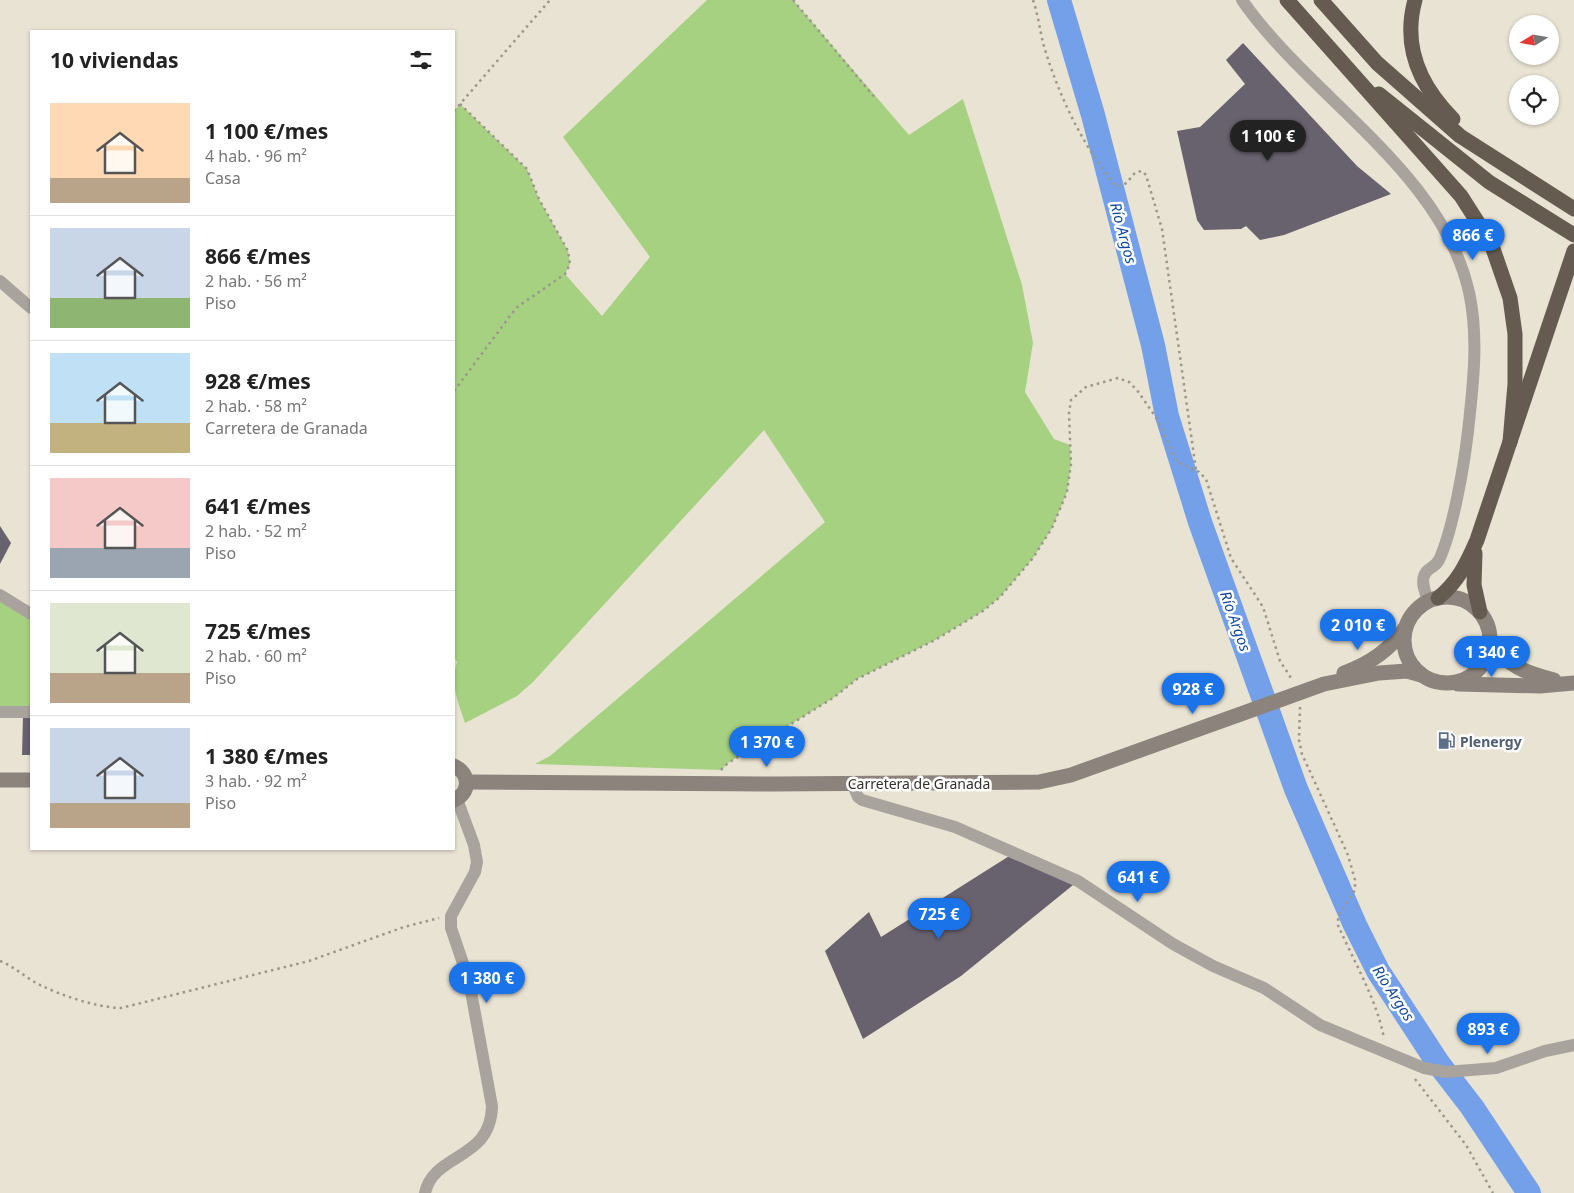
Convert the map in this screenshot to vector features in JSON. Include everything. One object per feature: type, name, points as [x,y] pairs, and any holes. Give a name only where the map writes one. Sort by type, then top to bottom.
[{"type":"highway","points":[[1288,0],[1461,196],[1482,227],[1499,262],[1510,298],[1515,334],[1515,384],[1510,442]]},
{"type":"highway","points":[[1321,0],[1400,86],[1460,136],[1574,209]]},
{"type":"highway","points":[[1415,0],[1410,36],[1418,73],[1439,106],[1481,150]]},
{"type":"highway","points":[[1357,76],[1440,145],[1504,192],[1574,235]]},
{"type":"highway","points":[[1433,600],[1453,586],[1460,576],[1477,540],[1574,251]]},
{"type":"highway","points":[[1477,540],[1474,585],[1480,612]]},
{"type":"main road","points":[[1452,684],[1464,680],[1477,672],[1488,655],[1489,628],[1480,612],[1472,604],[1459,599],[1433,600],[1414,612],[1406,627],[1404,642],[1406,655],[1412,666],[1421,676],[1433,681],[1452,684],[1540,686],[1570,683]]},
{"type":"main road","name":"Carretera de Granada","points":[[467,782],[852,784],[1029,782],[1072,775],[1324,684],[1376,658],[1394,642],[1406,627]]},
{"type":"main road","points":[[1490,640],[1499,654],[1509,664],[1536,676],[1570,683]]},
{"type":"main road","name":"Carretera de Granada","points":[[1324,684],[1387,672],[1407,671],[1421,676]]},
{"type":"main road","points":[[455,765],[467,782],[464,792],[455,800]]},
{"type":"main road","points":[[0,780],[30,780]]},
{"type":"street","points":[[1242,0],[1260,26],[1416,187],[1441,223],[1458,259],[1469,292],[1473,322],[1473,358],[1467,438],[1444,547],[1436,566],[1426,572],[1423,577],[1433,600]]},
{"type":"street","points":[[0,281],[30,307]]},
{"type":"street","points":[[0,595],[30,613]]},
{"type":"street","points":[[0,712],[30,712]]},
{"type":"street","points":[[852,784],[858,797],[862,800],[956,827],[1078,881],[1173,944],[1214,966],[1264,988],[1320,1024],[1386,1050],[1424,1068],[1446,1072],[1468,1072],[1496,1068],[1574,1045]]},
{"type":"street","points":[[425,1193],[434,1174],[473,1148],[492,1119],[492,1106],[470,981],[454,943],[451,916],[475,872],[477,862],[474,845],[455,800]]},
{"type":"path","points":[[455,110],[550,0]]},
{"type":"path","points":[[793,0],[876,99]]},
{"type":"path","points":[[1033,0],[1045,52],[1073,118],[1103,170],[1116,186],[1122,186],[1128,182],[1136,172],[1142,171],[1146,175],[1162,229],[1196,471]]},
{"type":"path","points":[[455,390],[516,308],[565,274],[570,264],[568,251],[539,199],[527,169],[460,104]]},
{"type":"path","points":[[718,782],[721,770],[728,763],[833,698],[857,680],[935,640],[983,611],[1000,597],[1034,558],[1052,528],[1067,492],[1071,464],[1069,413],[1071,400],[1086,388],[1118,378],[1129,382],[1147,404],[1157,419],[1178,462],[1206,478],[1231,558],[1263,607],[1280,661],[1297,687]]},
{"type":"path","points":[[1300,701],[1299,740],[1302,754],[1348,855],[1355,880],[1355,890],[1338,916],[1338,925],[1382,1029],[1386,1050]]},
{"type":"path","points":[[0,961],[39,984],[110,1008],[121,1008],[309,961],[404,927],[451,916]]},
{"type":"path","points":[[1400,1058],[1466,1145],[1493,1193]]},
{"type":"green space","points":[[707,0],[793,0],[909,135],[963,99],[1022,285],[1033,343],[1025,392],[1054,439],[1070,445],[1071,464],[1067,492],[1052,528],[1033,558],[1000,597],[983,611],[935,640],[857,679],[833,698],[728,763],[721,770],[535,764],[550,756],[825,522],[764,430],[533,682],[517,696],[465,723],[456,693],[455,110],[460,104],[527,169],[539,199],[568,251],[570,264],[565,274],[602,316],[650,257],[563,137]]},
{"type":"green space","points":[[0,595],[30,613],[30,706],[0,706]]},
{"type":"building","points":[[1243,43],[1357,166],[1391,194],[1284,235],[1260,240],[1246,226],[1241,229],[1204,230],[1197,220],[1177,131],[1200,127],[1245,84],[1226,60]]},
{"type":"building","points":[[0,526],[11,543],[0,564]]},
{"type":"building","points":[[23,716],[30,716],[30,755],[22,755]]},
{"type":"building","points":[[1014,853],[1078,881],[961,976],[863,1039],[825,951],[869,912],[881,937]]},
{"type":"waterway","name":"Río Argos","points":[[1059,0],[1093,115],[1153,345],[1167,416],[1200,522],[1296,789],[1355,925],[1378,971],[1438,1063],[1472,1107],[1529,1193]]},
{"type":"waterway","points":[[1518,1193],[1526,1187]]},
{"type":"place","name":"Plenergy","points":[[1446,741]]}]
